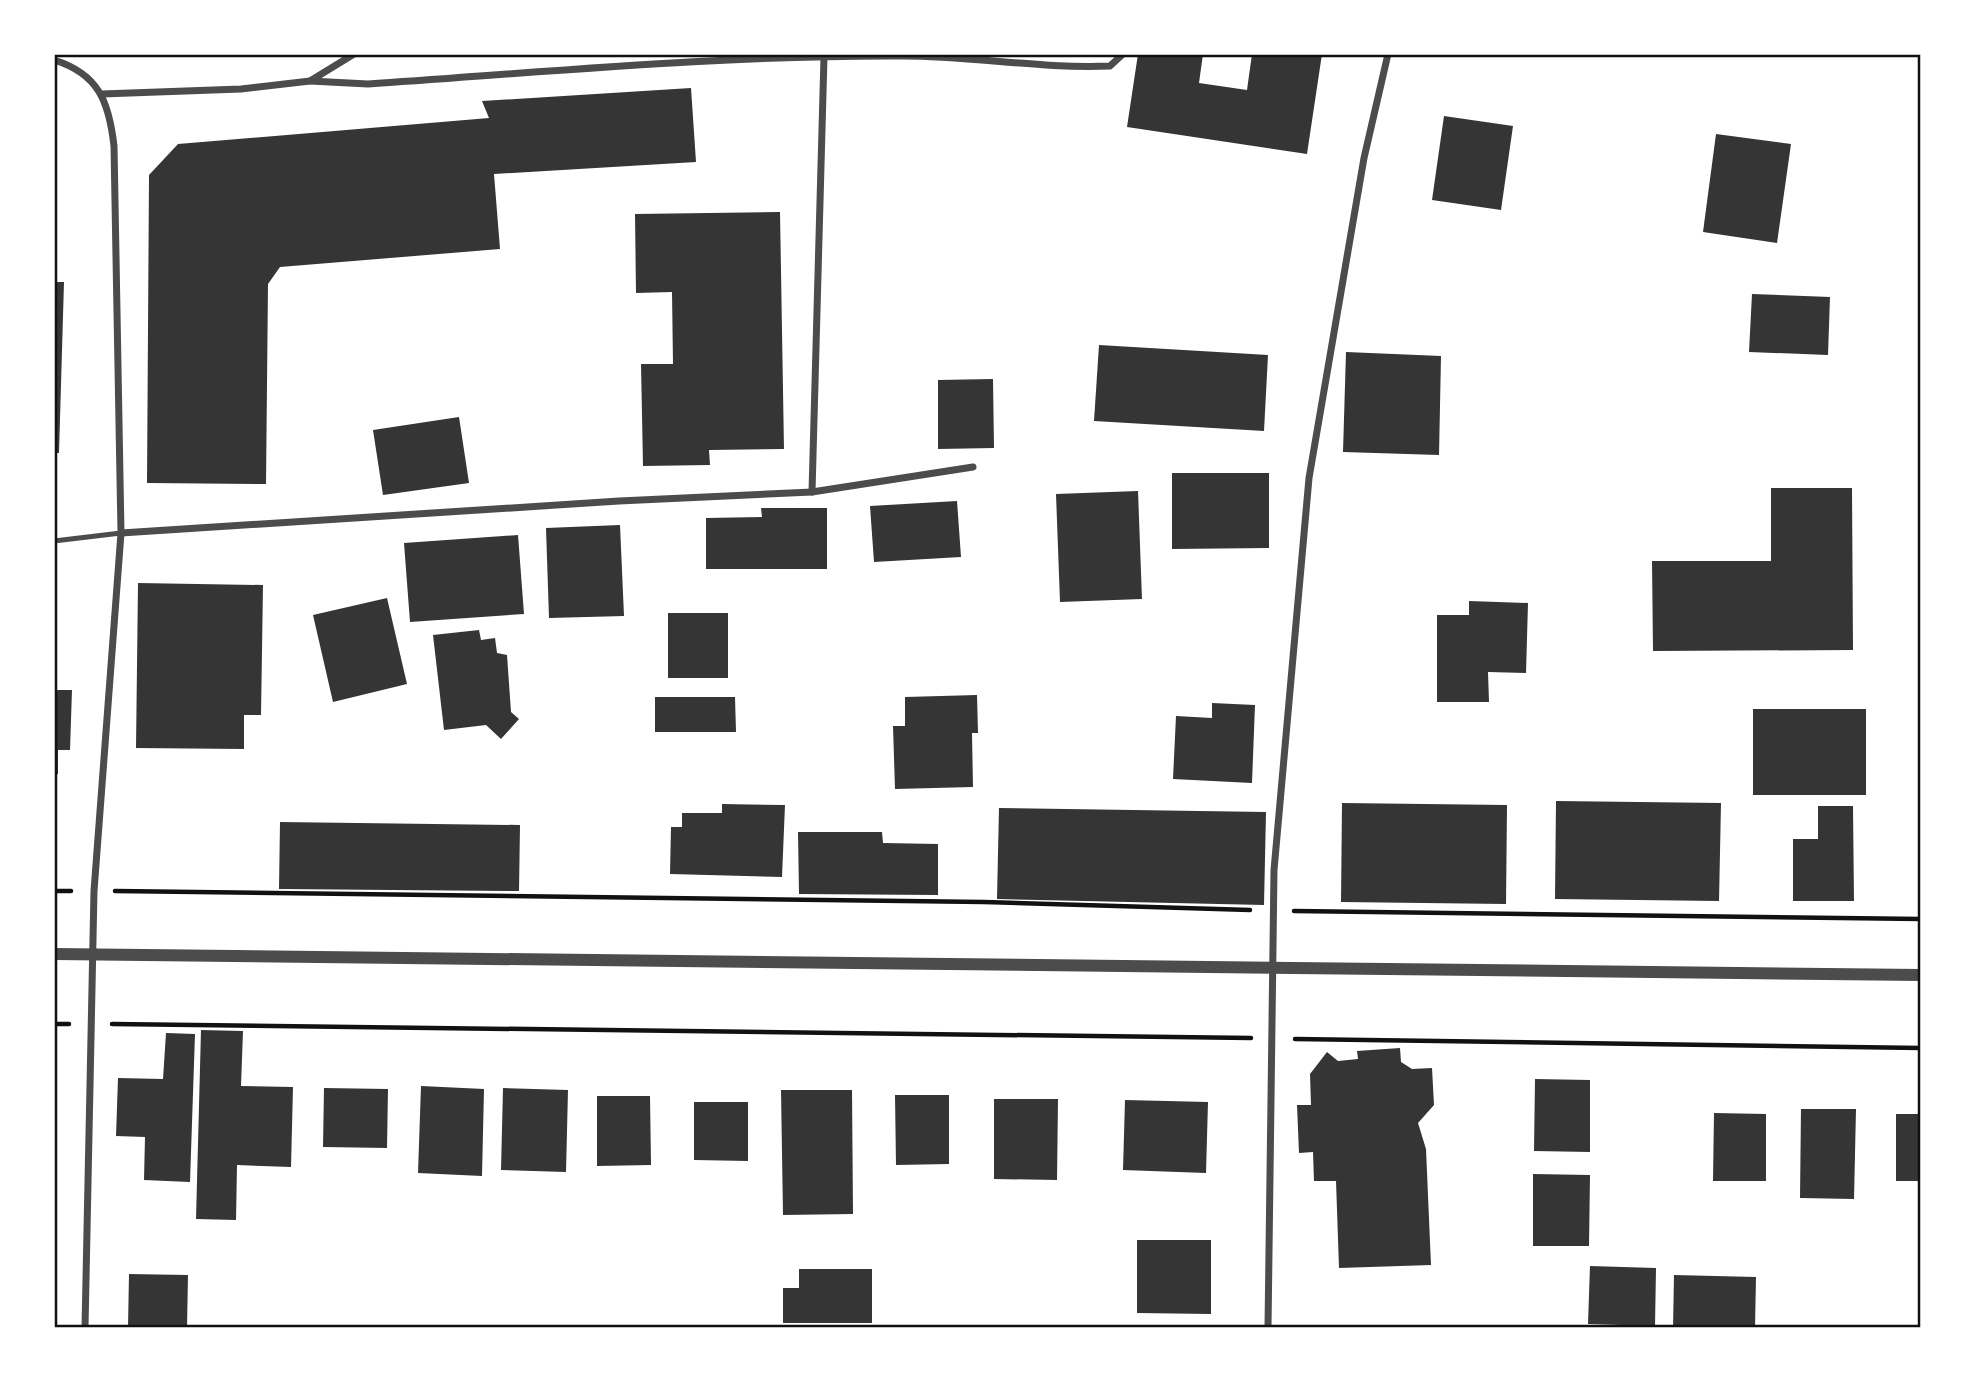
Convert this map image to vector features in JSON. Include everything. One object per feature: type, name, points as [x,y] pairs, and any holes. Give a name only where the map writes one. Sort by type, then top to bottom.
[{"type":"street","points":[[310,81],[354,54]]},
{"type":"street","points":[[102,94],[241,89],[310,81],[368,83],[824,57],[906,56],[1077,67],[1110,66],[1123,54]]},
{"type":"street","points":[[1268,1328],[1272,911],[1309,478],[1364,158],[1388,54]]},
{"type":"street","points":[[812,492],[824,57]]},
{"type":"street","points":[[54,60],[84,73],[102,94],[111,118],[114,146],[121,533],[94,891],[85,1328]]},
{"type":"street","points":[[121,533],[619,501],[812,492],[973,467]]},
{"type":"street","points":[[54,954],[1921,975]]},
{"type":"lane","points":[[54,541],[121,533]]},
{"type":"path","points":[[54,891],[984,902],[1272,911],[1921,919]]},
{"type":"path","points":[[54,1024],[1921,1048]]},
{"type":"building","points":[[1138,54],[1203,54],[1199,83],[1247,90],[1252,54],[1322,54],[1307,154],[1127,127]]},
{"type":"building","points":[[691,88],[696,162],[494,174],[500,249],[280,267],[268,284],[266,484],[147,483],[149,175],[178,144],[489,118],[482,101]]},
{"type":"building","points":[[1444,116],[1513,126],[1501,210],[1432,200]]},
{"type":"building","points":[[1716,134],[1791,144],[1777,243],[1703,232]]},
{"type":"building","points":[[780,212],[784,449],[709,450],[710,465],[643,466],[641,364],[673,364],[672,292],[636,293],[635,214]]},
{"type":"building","points":[[54,282],[64,282],[59,453],[54,453]]},
{"type":"building","points":[[1752,294],[1830,297],[1828,355],[1749,352]]},
{"type":"building","points":[[1099,345],[1268,355],[1264,431],[1094,421]]},
{"type":"building","points":[[1346,352],[1441,356],[1439,455],[1343,452]]},
{"type":"building","points":[[993,379],[994,448],[938,449],[938,380]]},
{"type":"building","points":[[459,417],[469,483],[383,495],[373,430]]},
{"type":"building","points":[[1172,473],[1269,473],[1269,548],[1172,549]]},
{"type":"building","points":[[1771,488],[1852,488],[1853,650],[1653,651],[1652,561],[1771,561]]},
{"type":"building","points":[[1138,491],[1142,599],[1060,602],[1056,494]]},
{"type":"building","points":[[957,501],[961,557],[874,562],[870,506]]},
{"type":"building","points":[[761,508],[827,508],[827,569],[706,569],[706,518],[762,517]]},
{"type":"building","points":[[620,525],[624,616],[549,618],[546,528]]},
{"type":"building","points":[[518,535],[524,614],[410,622],[404,543]]},
{"type":"building","points":[[138,583],[263,585],[261,715],[244,715],[244,749],[136,748]]},
{"type":"building","points":[[387,598],[407,684],[333,702],[313,615]]},
{"type":"building","points":[[1469,601],[1528,603],[1526,673],[1488,672],[1489,702],[1437,702],[1437,615],[1469,615]]},
{"type":"building","points":[[668,613],[728,613],[728,678],[668,678]]},
{"type":"building","points":[[479,630],[481,640],[495,638],[497,653],[507,655],[511,712],[519,719],[501,739],[486,725],[444,730],[433,635]]},
{"type":"building","points":[[54,690],[72,690],[70,750],[58,750],[58,774],[54,774]]},
{"type":"building","points":[[977,695],[978,733],[972,733],[973,787],[895,789],[893,726],[905,726],[905,697]]},
{"type":"building","points":[[655,697],[735,697],[736,732],[655,732]]},
{"type":"building","points":[[1212,703],[1255,705],[1252,783],[1173,779],[1176,716],[1212,718]]},
{"type":"building","points":[[1753,709],[1866,709],[1866,795],[1753,795]]},
{"type":"building","points":[[1556,801],[1721,803],[1719,901],[1555,899]]},
{"type":"building","points":[[1342,803],[1507,805],[1506,904],[1341,902]]},
{"type":"building","points":[[722,804],[785,805],[782,877],[670,874],[671,827],[682,827],[682,813],[722,813]]},
{"type":"building","points":[[1818,806],[1853,806],[1854,901],[1793,901],[1793,839],[1818,839]]},
{"type":"building","points":[[999,808],[1266,812],[1264,905],[997,899]]},
{"type":"building","points":[[280,822],[520,825],[519,891],[279,889]]},
{"type":"building","points":[[798,832],[882,832],[883,843],[938,844],[938,895],[799,894]]},
{"type":"building","points":[[201,1030],[243,1031],[241,1086],[293,1087],[291,1167],[237,1165],[236,1220],[196,1219]]},
{"type":"building","points":[[166,1033],[195,1034],[190,1182],[144,1180],[145,1137],[116,1136],[118,1078],[163,1079]]},
{"type":"building","points":[[1400,1048],[1401,1062],[1412,1069],[1432,1068],[1434,1105],[1418,1123],[1426,1149],[1431,1265],[1339,1268],[1336,1181],[1314,1181],[1313,1152],[1299,1153],[1297,1105],[1311,1105],[1310,1074],[1327,1052],[1338,1061],[1358,1059],[1357,1051]]},
{"type":"building","points":[[1535,1079],[1590,1080],[1590,1152],[1534,1151]]},
{"type":"building","points":[[421,1086],[484,1089],[482,1176],[418,1173]]},
{"type":"building","points":[[324,1088],[388,1089],[387,1148],[323,1147]]},
{"type":"building","points":[[503,1088],[568,1090],[566,1172],[501,1170]]},
{"type":"building","points":[[781,1090],[852,1090],[853,1214],[783,1215]]},
{"type":"building","points":[[895,1095],[949,1095],[949,1164],[896,1165]]},
{"type":"building","points":[[597,1096],[650,1096],[651,1165],[597,1166]]},
{"type":"building","points":[[994,1099],[1058,1099],[1057,1180],[994,1179]]},
{"type":"building","points":[[1125,1100],[1208,1102],[1206,1173],[1123,1170]]},
{"type":"building","points":[[694,1102],[748,1102],[748,1161],[694,1160]]},
{"type":"building","points":[[1801,1109],[1856,1109],[1854,1199],[1800,1198]]},
{"type":"building","points":[[1714,1113],[1766,1114],[1766,1181],[1713,1181]]},
{"type":"building","points":[[1896,1114],[1921,1114],[1921,1181],[1896,1181]]},
{"type":"building","points":[[1533,1174],[1590,1175],[1589,1246],[1533,1246]]},
{"type":"building","points":[[1137,1240],[1211,1240],[1211,1314],[1137,1313]]},
{"type":"building","points":[[1590,1266],[1656,1268],[1655,1326],[1588,1324]]},
{"type":"building","points":[[799,1269],[872,1269],[872,1323],[783,1323],[783,1288],[799,1288]]},
{"type":"building","points":[[129,1274],[188,1275],[187,1328],[128,1328]]},
{"type":"building","points":[[1674,1275],[1756,1277],[1755,1328],[1673,1328]]}]
